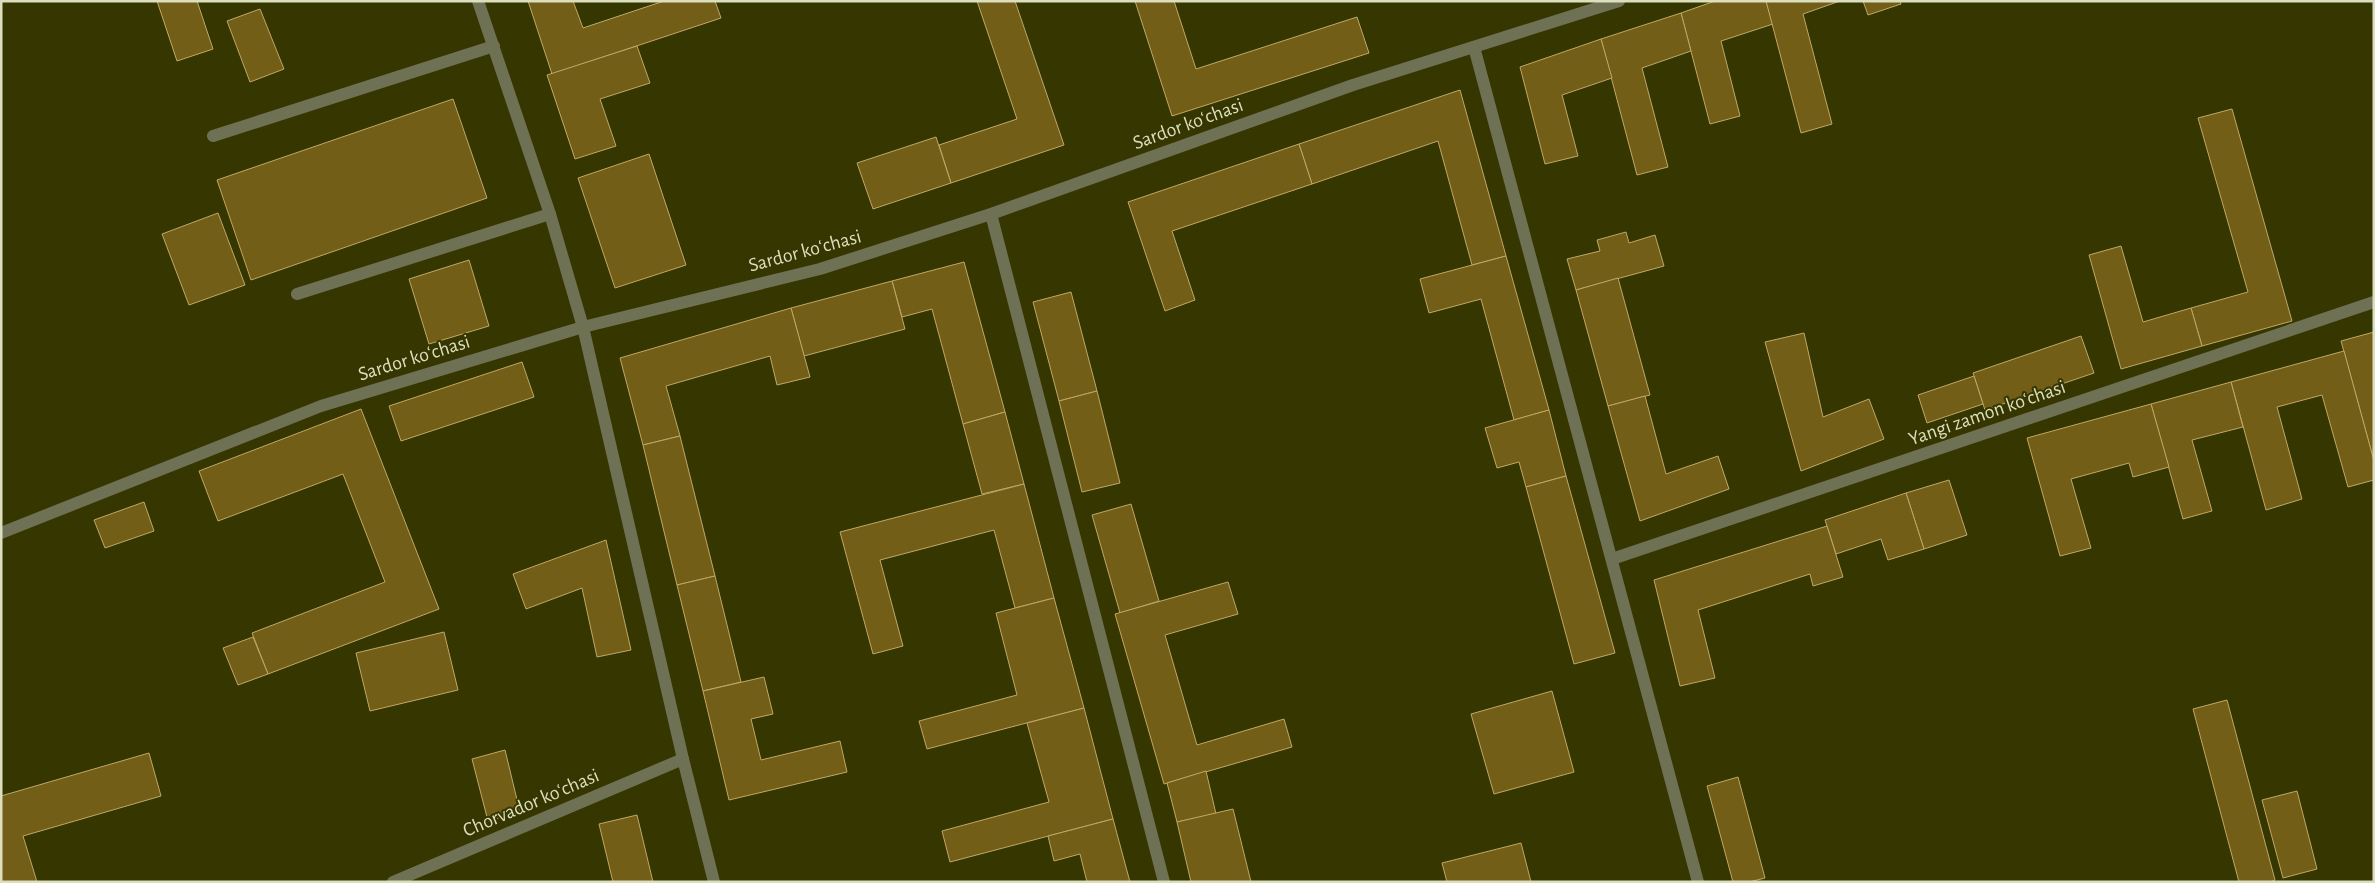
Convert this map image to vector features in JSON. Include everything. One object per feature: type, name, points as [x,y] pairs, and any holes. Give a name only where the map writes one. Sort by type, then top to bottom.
[{"type":"street","points":[[478,1],[550,214],[583,326],[683,759],[714,882]]},
{"type":"street","name":"Sardor koʻchasi","points":[[1,533],[321,406],[583,326],[820,269],[991,214],[1353,85],[1619,1]]},
{"type":"street","points":[[213,136],[494,46]]},
{"type":"street","points":[[1474,47],[1698,882]]},
{"type":"street","points":[[297,294],[550,214]]},
{"type":"street","points":[[991,214],[1164,882]]},
{"type":"street","name":"Yangi zamon koʻchasi","points":[[1612,559],[2374,302]]},
{"type":"street","name":"Chorvador koʻchasi","points":[[393,882],[683,759]]},
{"type":"building","points":[[157,1],[197,1],[213,49],[177,61]]},
{"type":"building","points":[[528,1],[573,1],[583,28],[664,1],[715,1],[721,18],[552,74]]},
{"type":"building","points":[[977,1],[1015,1],[1064,145],[951,183],[939,145],[1017,119]]},
{"type":"building","points":[[1135,1],[1174,1],[1196,69],[1357,17],[1369,53],[1172,116]]},
{"type":"building","points":[[1715,1],[1766,1],[1773,24],[1721,41],[1740,116],[1710,124],[1681,13]]},
{"type":"building","points":[[1766,1],[1840,1],[1803,14],[1832,124],[1801,133]]},
{"type":"building","points":[[1863,1],[1900,1],[1901,4],[1868,15]]},
{"type":"building","points":[[260,9],[284,69],[250,82],[227,21]]},
{"type":"building","points":[[1681,13],[1691,51],[1642,68],[1668,167],[1637,175],[1601,39]]},
{"type":"building","points":[[1601,39],[1612,78],[1562,95],[1578,156],[1545,164],[1520,67]]},
{"type":"building","points":[[637,46],[650,83],[600,99],[616,146],[575,159],[547,75]]},
{"type":"building","points":[[1460,90],[1506,256],[1472,265],[1438,141],[1312,184],[1299,144]]},
{"type":"building","points":[[453,99],[487,198],[251,280],[217,180]]},
{"type":"building","points":[[2232,109],[2292,321],[2202,346],[2191,308],[2248,292],[2198,118]]},
{"type":"building","points":[[936,137],[951,183],[873,209],[857,163]]},
{"type":"building","points":[[1299,144],[1312,184],[1172,231],[1195,300],[1165,311],[1128,202]]},
{"type":"building","points":[[649,154],[686,265],[615,288],[578,178]]},
{"type":"building","points":[[218,213],[245,285],[189,305],[162,234]]},
{"type":"building","points":[[1626,232],[1629,243],[1655,235],[1664,266],[1576,290],[1567,259],[1600,251],[1597,240]]},
{"type":"building","points":[[2121,246],[2143,322],[2191,308],[2202,346],[2121,369],[2089,255]]},
{"type":"building","points":[[1506,256],[1549,410],[1514,420],[1481,299],[1429,313],[1420,279]]},
{"type":"building","points":[[469,260],[489,326],[429,344],[409,279]]},
{"type":"building","points":[[964,262],[1005,412],[963,424],[932,309],[902,317],[892,281]]},
{"type":"building","points":[[1618,278],[1650,395],[1608,406],[1576,290]]},
{"type":"building","points":[[892,281],[905,329],[804,356],[791,308]]},
{"type":"building","points":[[1071,292],[1097,391],[1059,401],[1033,302]]},
{"type":"building","points":[[791,308],[810,377],[777,385],[770,356],[666,386],[680,436],[643,445],[620,358]]},
{"type":"building","points":[[2374,332],[2374,461],[2341,341]]},
{"type":"building","points":[[1804,333],[1823,417],[1869,399],[1884,439],[1801,471],[1765,342]]},
{"type":"building","points":[[2081,336],[2094,373],[1985,410],[1973,373]]},
{"type":"building","points":[[2344,351],[2374,461],[2374,480],[2348,487],[2322,395],[2277,407],[2302,499],[2266,510],[2231,382]]},
{"type":"building","points":[[522,362],[534,397],[401,441],[389,406]]},
{"type":"building","points":[[1974,376],[1983,404],[1927,423],[1918,395]]},
{"type":"building","points":[[2231,382],[2243,427],[2192,440],[2212,511],[2183,519],[2151,404]]},
{"type":"building","points":[[1097,391],[1120,483],[1082,492],[1059,401]]},
{"type":"building","points":[[1645,396],[1666,474],[1718,456],[1729,489],[1640,521],[1608,406]]},
{"type":"building","points":[[2151,404],[2169,467],[2133,477],[2129,463],[2071,479],[2091,548],[2060,556],[2027,438]]},
{"type":"building","points":[[361,409],[439,609],[268,674],[252,633],[385,582],[343,474],[218,521],[199,471]]},
{"type":"building","points":[[1549,410],[1566,476],[1526,487],[1519,462],[1497,468],[1485,428]]},
{"type":"building","points":[[1005,412],[1024,484],[982,494],[963,424]]},
{"type":"building","points":[[680,436],[715,576],[677,585],[643,445]]},
{"type":"building","points":[[1566,476],[1615,653],[1574,664],[1526,487]]},
{"type":"building","points":[[1949,480],[1967,535],[1924,549],[1906,493]]},
{"type":"building","points":[[1024,484],[1054,598],[1015,608],[994,530],[880,560],[903,646],[873,654],[840,532]]},
{"type":"building","points":[[1906,493],[1924,549],[1888,560],[1881,539],[1836,554],[1825,520]]},
{"type":"building","points":[[144,502],[154,531],[105,548],[94,520]]},
{"type":"building","points":[[1131,504],[1159,601],[1120,613],[1092,515]]},
{"type":"building","points":[[1827,526],[1843,577],[1813,586],[1810,574],[1698,610],[1715,678],[1680,686],[1654,580]]},
{"type":"building","points":[[606,540],[631,650],[597,657],[582,588],[526,609],[513,574]]},
{"type":"building","points":[[715,576],[741,682],[703,691],[677,585]]},
{"type":"building","points":[[1228,582],[1238,614],[1165,635],[1197,745],[1284,719],[1292,747],[1164,784],[1115,614]]},
{"type":"building","points":[[1054,598],[1084,708],[927,749],[919,721],[1017,695],[996,613]]},
{"type":"building","points":[[444,632],[458,690],[370,711],[356,653]]},
{"type":"building","points":[[253,637],[268,674],[238,685],[223,648]]},
{"type":"building","points":[[764,677],[773,714],[751,719],[761,760],[840,741],[847,772],[729,800],[703,691]]},
{"type":"building","points":[[1552,691],[1574,772],[1494,794],[1471,714]]},
{"type":"building","points":[[2227,700],[2275,880],[2270,882],[2239,882],[2193,709]]},
{"type":"building","points":[[1084,708],[1113,819],[950,862],[942,831],[1049,802],[1027,723]]},
{"type":"building","points":[[505,750],[520,812],[488,821],[472,759]]},
{"type":"building","points":[[149,753],[161,796],[23,836],[37,882],[1,882],[1,796]]},
{"type":"building","points":[[1206,771],[1216,814],[1177,822],[1167,783]]},
{"type":"building","points":[[1738,777],[1765,878],[1749,882],[1733,882],[1707,786]]},
{"type":"building","points":[[2297,791],[2317,869],[2283,878],[2262,800]]},
{"type":"building","points":[[1233,809],[1251,882],[1191,882],[1177,822]]},
{"type":"building","points":[[637,815],[653,882],[613,882],[599,824]]},
{"type":"building","points":[[1113,819],[1130,882],[1087,882],[1080,854],[1054,861],[1048,836]]},
{"type":"building","points":[[1521,843],[1531,882],[1447,882],[1442,863]]}]
